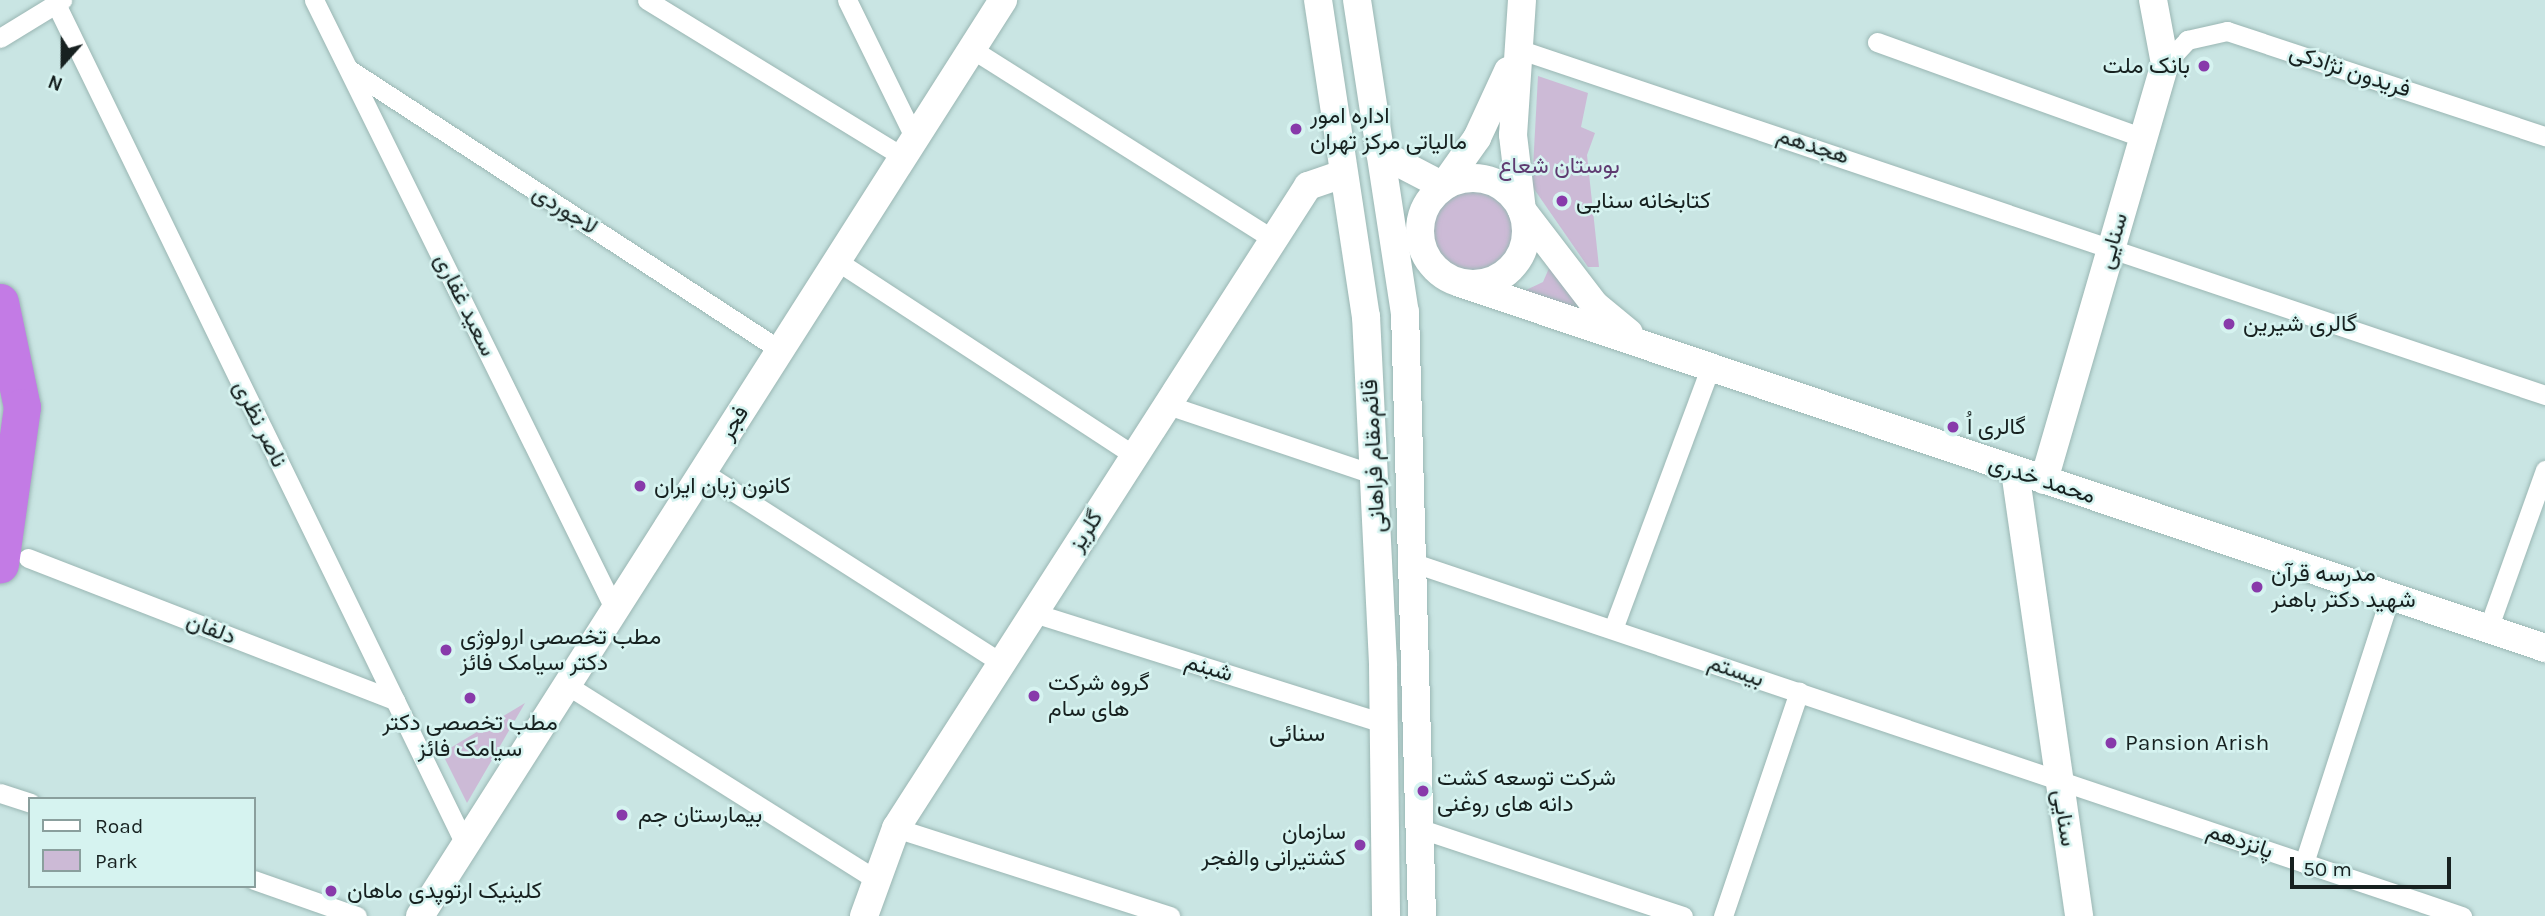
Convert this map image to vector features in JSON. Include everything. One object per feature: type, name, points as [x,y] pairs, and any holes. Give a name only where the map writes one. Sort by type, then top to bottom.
[{"type":"highway","points":[[0,302],[21,390],[22,419],[14,561]]},
{"type":"street","name":"سعید غفاری","points":[[314,0],[615,610]]},
{"type":"street","points":[[647,0],[909,148]]},
{"type":"street","points":[[847,0],[909,148]]},
{"type":"street","name":"فجر","points":[[420,916],[1003,0]]},
{"type":"street","name":"قائم‌مقام فراهانی","points":[[1318,0],[1356,256],[1376,475],[1386,916]]},
{"type":"street","name":"قائم‌مقام فراهانی","points":[[1357,0],[1405,312],[1422,916]]},
{"type":"street","points":[[1515,48],[1485,124],[1443,186],[1424,208],[1419,238],[1451,279],[1493,281],[1519,259],[1525,243],[1513,135],[1515,48],[1522,0]]},
{"type":"street","name":"سنایی","points":[[2044,480],[2165,64],[2153,0]]},
{"type":"street","points":[[0,38],[59,2]]},
{"type":"street","name":"ناصر نظری","points":[[59,2],[465,844]]},
{"type":"street","name":"فریدون نژادکی","points":[[2165,64],[2187,40],[2228,31],[2545,136]]},
{"type":"street","points":[[1877,41],[2143,138]]},
{"type":"street","name":"هجدهم","points":[[1515,48],[2112,245],[2545,395]]},
{"type":"street","points":[[972,49],[1274,240]]},
{"type":"street","name":"لاجوردی","points":[[349,70],[780,350]]},
{"type":"street","points":[[1380,153],[1443,186],[1488,179],[1522,210],[1595,305],[1649,348]]},
{"type":"street","name":"گلریز","points":[[864,916],[896,828],[1308,186],[1342,174]]},
{"type":"street","points":[[1356,256],[1395,255]]},
{"type":"street","name":"محمد خدری","points":[[1395,255],[1451,279],[1649,348],[2545,648]]},
{"type":"street","points":[[837,261],[1135,456]]},
{"type":"street","points":[[1612,629],[1710,368]]},
{"type":"street","points":[[1168,405],[1376,475]]},
{"type":"street","points":[[2488,629],[2545,470]]},
{"type":"street","name":"سنایی","points":[[2015,471],[2079,916]]},
{"type":"street","points":[[703,472],[1002,663]]},
{"type":"street","name":"دلفان","points":[[14,561],[395,700]]},
{"type":"street","name":"بیستم","points":[[1414,563],[2058,780]]},
{"type":"street","points":[[2304,863],[2389,596]]},
{"type":"street","name":"شبنم","points":[[1034,613],[1383,723]]},
{"type":"street","points":[[567,685],[877,880]]},
{"type":"street","points":[[1723,916],[1799,692]]},
{"type":"street","name":"پانزدهم","points":[[2058,780],[2304,863],[2417,909],[2462,916]]},
{"type":"street","points":[[0,793],[28,802]]},
{"type":"street","points":[[896,828],[1170,916]]},
{"type":"street","points":[[1421,829],[1683,916]]},
{"type":"street","points":[[256,881],[358,916]]},
{"type":"green space","name":"بوستان شعاع","points":[[1538,76],[1588,93],[1581,127],[1595,133],[1587,155],[1599,267],[1588,267],[1532,186]]},
{"type":"green space","points":[[1476,189],[1492,193],[1506,202],[1515,216],[1519,232],[1515,248],[1506,262],[1492,271],[1476,275],[1460,271],[1446,262],[1437,248],[1433,232],[1437,216],[1446,202],[1460,193]]},
{"type":"green space","points":[[1553,259],[1600,327],[1511,297],[1543,282]]},
{"type":"green space","points":[[525,703],[467,803],[442,753]]},
{"type":"place","name":"بانک ملت","points":[[2204,66]]},
{"type":"place","name":"اداره امور مالیاتی مرکز تهران","points":[[1296,129]]},
{"type":"place","name":"كتابخانه سنایی","points":[[1562,201]]},
{"type":"place","name":"گالری شیرین","points":[[2229,324]]},
{"type":"place","name":"گالری اُ","points":[[1953,427]]},
{"type":"place","name":"کانون زبان ایران","points":[[640,486]]},
{"type":"place","name":"مدرسه قرآن شهید دکتر باهنر","points":[[2257,587]]},
{"type":"place","name":"مطب تخصصی ارولوژی دکتر سیامک فائز","points":[[446,650]]},
{"type":"place","name":"گروه شرکت های سام","points":[[1034,696]]},
{"type":"place","name":"مطب تخصصی دکتر سیامک فائز","points":[[470,698]]},
{"type":"place","name":"Pansion Arish","points":[[2111,743]]},
{"type":"place","name":"شرکت توسعه کشت دانه های روغنی","points":[[1423,791]]},
{"type":"place","name":"بیمارستان جم","points":[[622,815]]},
{"type":"place","name":"سازمان کشتیرانی والفجر","points":[[1360,845]]},
{"type":"place","name":"کلینیک ارتوپدی ماهان","points":[[331,891]]},
{"type":"district","name":"سنائی","points":[[1297,734]]}]
